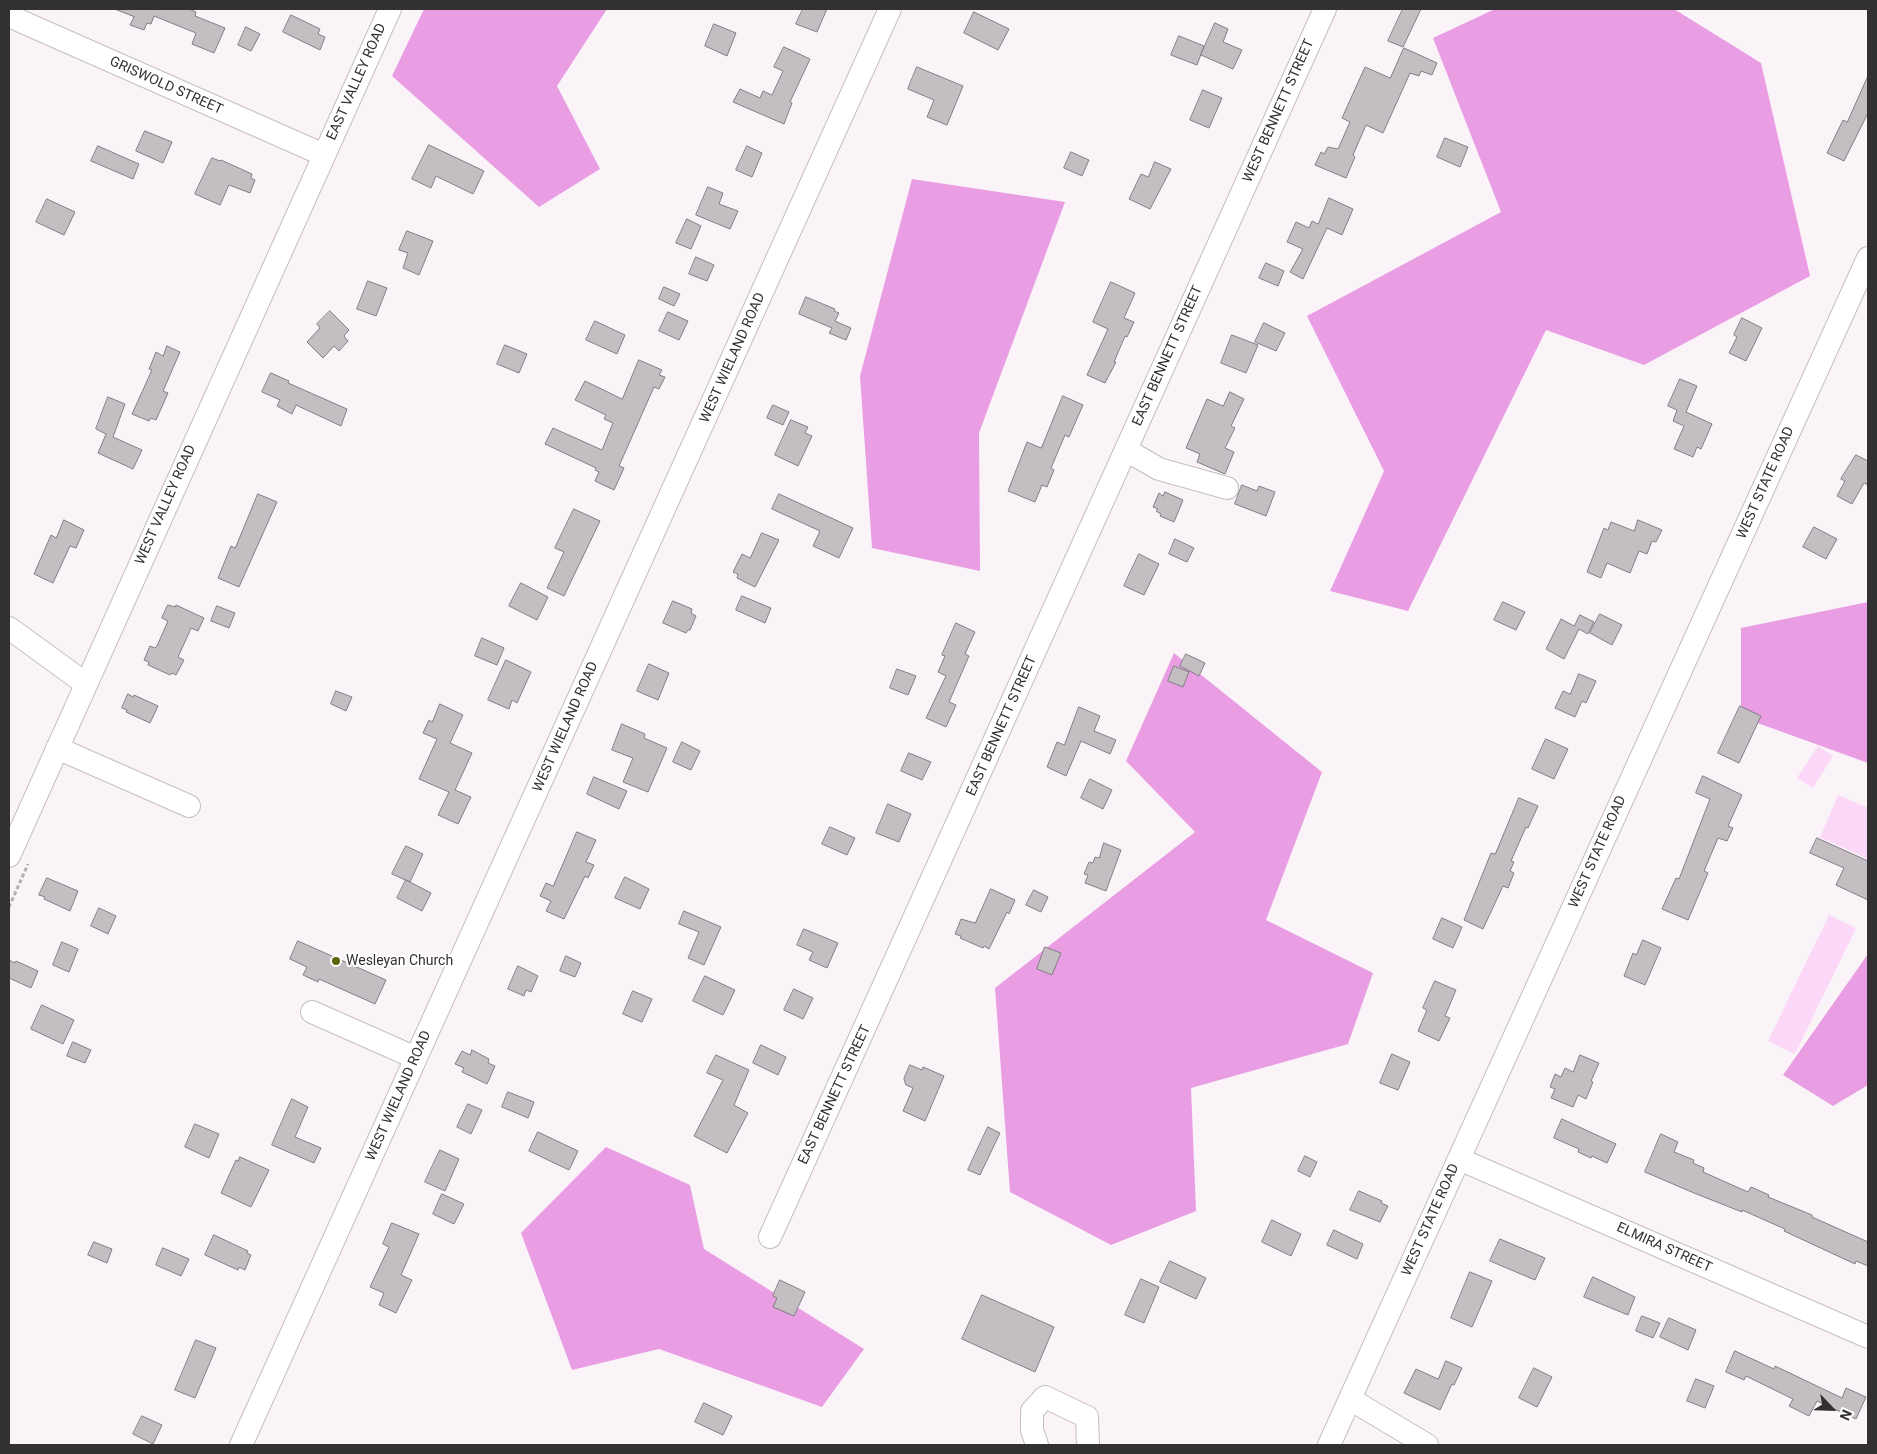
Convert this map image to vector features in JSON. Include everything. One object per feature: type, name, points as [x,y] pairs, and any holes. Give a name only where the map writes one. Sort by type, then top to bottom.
[{"type":"street","name":"EAST VALLEY ROAD","points":[[324,155],[390,9]]},
{"type":"street","name":"WEST WIELAND ROAD","points":[[241,1445],[890,9]]},
{"type":"street","name":"WEST BENNETT STREET","points":[[1232,214],[1325,9]]},
{"type":"street","name":"GRISWOLD STREET","points":[[9,16],[324,155]]},
{"type":"street","name":"WEST VALLEY ROAD","points":[[9,856],[324,155]]},
{"type":"street","name":"EAST BENNETT STREET","points":[[770,1237],[1232,214]]},
{"type":"street","name":"WEST STATE ROAD","points":[[1329,1445],[1868,258]]},
{"type":"street","points":[[1126,450],[1159,469],[1227,488]]},
{"type":"street","points":[[9,628],[86,684]]},
{"type":"street","points":[[57,748],[189,806]]},
{"type":"street","points":[[312,1012],[416,1058]]},
{"type":"street","name":"ELMIRA STREET","points":[[1459,1159],[1868,1337]]},
{"type":"street","points":[[1037,1445],[1032,1430],[1032,1411],[1045,1397],[1087,1417],[1088,1445]]},
{"type":"street","points":[[1350,1399],[1427,1445]]},
{"type":"shaded area","points":[[424,9],[607,9],[557,86],[600,169],[539,207],[392,76]]},
{"type":"shaded area","points":[[1495,9],[1674,9],[1761,63],[1810,276],[1644,365],[1546,330],[1408,611],[1330,591],[1384,471],[1307,316],[1501,212],[1433,38]]},
{"type":"shaded area","points":[[912,179],[1065,202],[979,433],[980,571],[872,548],[860,376]]},
{"type":"shaded area","points":[[1868,602],[1868,763],[1741,717],[1741,628]]},
{"type":"shaded area","points":[[1174,653],[1322,772],[1266,920],[1373,973],[1348,1044],[1191,1088],[1196,1211],[1111,1245],[1010,1192],[995,988],[1195,832],[1126,761]]},
{"type":"shaded area","points":[[1818,746],[1833,756],[1813,788],[1797,778]]},
{"type":"shaded area","points":[[1838,795],[1868,808],[1868,859],[1820,837]]},
{"type":"shaded area","points":[[1829,915],[1856,928],[1795,1054],[1768,1041]]},
{"type":"shaded area","points":[[1868,954],[1868,1085],[1833,1106],[1783,1075]]},
{"type":"shaded area","points":[[606,1147],[690,1185],[704,1249],[864,1349],[822,1407],[659,1349],[572,1370],[521,1233]]},
{"type":"building","points":[[115,9],[189,9],[196,12],[195,16],[225,28],[214,53],[192,44],[196,33],[154,16],[151,24],[147,23],[144,30],[130,25],[134,17]]},
{"type":"building","points":[[803,9],[827,9],[817,32],[796,24]]},
{"type":"building","points":[[1403,9],[1421,9],[1403,47],[1388,41]]},
{"type":"building","points":[[974,12],[1009,29],[998,50],[964,33]]},
{"type":"building","points":[[291,15],[320,29],[318,34],[325,37],[320,50],[283,32]]},
{"type":"building","points":[[1215,23],[1228,29],[1223,42],[1242,50],[1233,69],[1201,55]]},
{"type":"building","points":[[714,24],[736,33],[727,56],[705,46]]},
{"type":"building","points":[[246,27],[260,34],[251,51],[238,45]]},
{"type":"building","points":[[1179,36],[1204,46],[1197,65],[1171,55]]},
{"type":"building","points":[[784,47],[810,59],[790,102],[792,103],[784,124],[733,102],[740,89],[760,98],[763,91],[772,95],[783,71],[774,67]]},
{"type":"building","points":[[1404,48],[1437,63],[1432,75],[1421,71],[1419,76],[1410,73],[1383,133],[1366,125],[1353,155],[1355,157],[1346,178],[1315,165],[1321,152],[1324,154],[1328,147],[1338,149],[1350,122],[1342,118],[1365,67],[1390,78]]},
{"type":"building","points":[[917,67],[963,86],[947,125],[927,117],[934,100],[908,89]]},
{"type":"building","points":[[1868,76],[1868,113],[1844,161],[1827,153],[1843,120],[1847,122]]},
{"type":"building","points":[[1203,90],[1222,98],[1209,128],[1190,120]]},
{"type":"building","points":[[145,131],[172,142],[163,163],[136,151]]},
{"type":"building","points":[[1445,138],[1468,147],[1460,167],[1437,157]]},
{"type":"building","points":[[429,145],[484,171],[473,194],[436,176],[431,188],[412,179]]},
{"type":"building","points":[[98,146],[139,164],[133,179],[91,161]]},
{"type":"building","points":[[747,146],[762,153],[752,177],[736,170]]},
{"type":"building","points":[[1071,152],[1089,160],[1082,176],[1064,168]]},
{"type":"building","points":[[212,158],[252,174],[251,178],[255,180],[250,193],[229,185],[220,205],[195,194]]},
{"type":"building","points":[[1155,162],[1171,169],[1150,209],[1129,199],[1141,174],[1148,177]]},
{"type":"building","points":[[708,187],[723,193],[719,204],[738,211],[730,229],[696,215]]},
{"type":"building","points":[[1329,198],[1353,209],[1342,235],[1327,228],[1303,279],[1290,272],[1303,249],[1287,242],[1296,222],[1309,228],[1312,221],[1318,224]]},
{"type":"building","points":[[47,199],[75,212],[64,235],[36,222]]},
{"type":"building","points":[[687,219],[701,226],[691,249],[676,243]]},
{"type":"building","points":[[407,231],[433,241],[419,275],[403,268],[408,253],[399,250]]},
{"type":"building","points":[[696,257],[714,265],[707,281],[689,274]]},
{"type":"building","points":[[1266,263],[1284,271],[1278,286],[1259,278]]},
{"type":"building","points":[[368,281],[387,288],[376,316],[357,309]]},
{"type":"building","points":[[1111,282],[1135,293],[1124,318],[1134,322],[1127,337],[1125,336],[1114,362],[1116,362],[1105,383],[1087,375],[1108,329],[1093,322]]},
{"type":"building","points":[[664,287],[680,294],[674,306],[659,299]]},
{"type":"building","points":[[806,297],[835,309],[834,311],[839,313],[835,321],[851,328],[846,340],[829,333],[832,328],[799,314]]},
{"type":"building","points":[[330,311],[349,330],[344,336],[348,341],[339,351],[334,346],[323,358],[307,342],[320,328],[317,324]]},
{"type":"building","points":[[668,312],[688,321],[679,340],[659,331]]},
{"type":"building","points":[[1742,318],[1762,328],[1746,361],[1729,353],[1737,337],[1734,335]]},
{"type":"building","points":[[595,321],[625,335],[617,354],[586,340]]},
{"type":"building","points":[[1264,323],[1285,333],[1276,351],[1255,342]]},
{"type":"building","points":[[1232,335],[1258,345],[1246,373],[1221,363]]},
{"type":"building","points":[[505,345],[527,354],[519,373],[497,364]]},
{"type":"building","points":[[167,346],[180,352],[163,391],[168,393],[156,420],[151,418],[149,421],[132,414],[152,370],[149,369],[156,352],[163,356]]},
{"type":"building","points":[[639,360],[662,370],[659,375],[665,377],[659,389],[654,387],[619,466],[624,468],[614,490],[595,481],[599,472],[595,470],[596,468],[545,444],[553,428],[602,450],[613,423],[604,419],[606,415],[575,400],[585,381],[622,399]]},
{"type":"building","points":[[271,373],[289,381],[288,383],[347,409],[341,426],[296,405],[292,414],[277,406],[280,400],[262,392]]},
{"type":"building","points":[[1680,379],[1697,386],[1686,412],[1712,424],[1701,449],[1697,447],[1693,457],[1674,449],[1684,426],[1673,421],[1677,410],[1668,406]]},
{"type":"building","points":[[1230,392],[1244,399],[1231,426],[1235,428],[1225,448],[1234,452],[1225,474],[1197,462],[1200,454],[1186,448],[1207,399],[1223,406]]},
{"type":"building","points":[[1063,396],[1083,405],[1069,437],[1065,435],[1051,468],[1054,470],[1047,487],[1042,485],[1035,502],[1008,491],[1027,442],[1041,448]]},
{"type":"building","points":[[108,397],[125,404],[113,437],[142,450],[133,469],[98,453],[106,434],[96,429]]},
{"type":"building","points":[[773,405],[789,412],[783,425],[767,418]]},
{"type":"building","points":[[791,420],[808,427],[805,433],[812,436],[798,466],[775,455]]},
{"type":"building","points":[[1856,455],[1868,461],[1868,485],[1864,483],[1852,504],[1837,496],[1845,481],[1841,479]]},
{"type":"building","points":[[1242,485],[1257,491],[1259,486],[1275,492],[1266,516],[1235,504]]},
{"type":"building","points":[[1165,492],[1183,500],[1174,522],[1160,516],[1161,514],[1156,511],[1158,509],[1153,507],[1159,493],[1163,496]]},
{"type":"building","points":[[258,494],[277,502],[239,587],[218,578],[231,546],[235,548]]},
{"type":"building","points":[[779,494],[853,528],[839,558],[813,546],[820,531],[772,509]]},
{"type":"building","points":[[574,509],[600,521],[564,596],[547,588],[564,552],[555,548]]},
{"type":"building","points":[[64,520],[84,530],[76,548],[70,546],[53,583],[34,574],[51,535],[56,538]]},
{"type":"building","points":[[1638,520],[1662,530],[1656,542],[1652,541],[1647,554],[1639,551],[1630,573],[1607,563],[1601,578],[1587,572],[1604,528],[1608,530],[1611,522],[1634,531]]},
{"type":"building","points":[[1814,527],[1837,539],[1826,559],[1803,547]]},
{"type":"building","points":[[762,533],[779,540],[755,587],[737,578],[738,574],[733,572],[742,554],[750,558]]},
{"type":"building","points":[[1175,539],[1194,548],[1187,562],[1169,554]]},
{"type":"building","points":[[1139,554],[1159,564],[1144,595],[1124,586]]},
{"type":"building","points":[[521,583],[548,597],[537,620],[509,606]]},
{"type":"building","points":[[742,596],[771,608],[765,623],[736,610]]},
{"type":"building","points":[[673,601],[692,609],[691,613],[696,616],[690,630],[686,633],[663,623]]},
{"type":"building","points":[[1503,602],[1525,612],[1516,630],[1494,620]]},
{"type":"building","points":[[168,605],[175,607],[176,605],[204,618],[198,631],[191,628],[178,657],[184,660],[176,675],[172,673],[170,675],[148,665],[149,662],[144,660],[150,646],[155,648],[157,646],[168,621],[162,618]]},
{"type":"building","points":[[217,606],[235,613],[229,628],[211,621]]},
{"type":"building","points":[[1600,614],[1622,625],[1612,645],[1590,633]]},
{"type":"building","points":[[1580,615],[1594,622],[1588,634],[1579,629],[1564,659],[1546,649],[1561,619],[1574,626]]},
{"type":"building","points":[[956,623],[975,632],[965,654],[969,656],[949,702],[956,705],[946,727],[926,718],[946,676],[938,672],[945,656],[942,655]]},
{"type":"building","points":[[482,638],[504,648],[497,665],[475,656]]},
{"type":"building","points":[[1186,654],[1205,663],[1199,676],[1180,666]]},
{"type":"building","points":[[506,660],[531,672],[517,703],[512,700],[509,709],[488,700]]},
{"type":"building","points":[[649,664],[669,673],[658,700],[637,691]]},
{"type":"building","points":[[1174,666],[1189,672],[1183,687],[1168,681]]},
{"type":"building","points":[[897,669],[916,676],[908,695],[890,688]]},
{"type":"building","points":[[1579,674],[1596,681],[1586,703],[1582,701],[1575,717],[1555,708],[1563,691],[1570,694]]},
{"type":"building","points":[[336,691],[352,697],[346,711],[331,704]]},
{"type":"building","points":[[128,694],[158,706],[150,723],[126,712],[127,710],[122,708]]},
{"type":"building","points":[[440,704],[463,715],[450,743],[472,753],[455,790],[471,797],[458,824],[438,815],[449,792],[419,779],[437,739],[423,733],[429,720],[432,722]]},
{"type":"building","points":[[1740,706],[1761,716],[1739,763],[1718,753]]},
{"type":"building","points":[[1079,707],[1100,716],[1094,731],[1116,740],[1110,754],[1081,741],[1066,776],[1047,767],[1057,742],[1064,745]]},
{"type":"building","points":[[622,724],[645,734],[644,738],[667,748],[648,792],[623,782],[633,758],[612,750]]},
{"type":"building","points":[[1546,739],[1568,749],[1554,779],[1532,769]]},
{"type":"building","points":[[682,742],[700,751],[691,770],[673,762]]},
{"type":"building","points":[[909,753],[931,762],[922,780],[901,771]]},
{"type":"building","points":[[1703,776],[1742,795],[1728,826],[1733,828],[1727,841],[1718,838],[1704,871],[1708,873],[1688,920],[1662,909],[1676,878],[1679,879],[1710,799],[1696,793]]},
{"type":"building","points":[[594,777],[627,791],[619,809],[587,794]]},
{"type":"building","points":[[1090,779],[1112,790],[1103,809],[1081,798]]},
{"type":"building","points":[[1519,798],[1538,806],[1528,828],[1526,827],[1511,861],[1514,862],[1510,871],[1514,873],[1508,888],[1503,886],[1483,929],[1464,920],[1491,853],[1495,854]]},
{"type":"building","points":[[888,804],[911,814],[899,842],[876,833]]},
{"type":"building","points":[[830,827],[855,838],[847,855],[822,844]]},
{"type":"building","points":[[577,832],[596,840],[586,862],[594,865],[588,878],[585,876],[564,919],[546,911],[551,901],[540,896],[546,883],[553,886]]},
{"type":"building","points":[[1817,838],[1868,861],[1868,900],[1836,885],[1844,868],[1810,853]]},
{"type":"building","points":[[1104,843],[1121,850],[1106,891],[1085,883],[1088,875],[1084,874],[1089,862],[1093,863],[1095,857],[1099,858]]},
{"type":"building","points":[[406,846],[423,854],[410,882],[392,874]]},
{"type":"building","points":[[625,877],[649,889],[640,909],[615,898]]},
{"type":"building","points":[[47,878],[78,891],[70,911],[39,895]]},
{"type":"building","points":[[406,880],[431,893],[422,911],[397,898]]},
{"type":"building","points":[[991,889],[1015,900],[989,949],[960,938],[961,936],[955,934],[961,919],[975,923]]},
{"type":"building","points":[[1034,890],[1048,897],[1041,912],[1026,905]]},
{"type":"building","points":[[99,908],[116,916],[108,934],[91,926]]},
{"type":"building","points":[[684,911],[721,927],[704,965],[688,958],[699,932],[679,924]]},
{"type":"building","points":[[1442,918],[1462,927],[1453,948],[1433,939]]},
{"type":"building","points":[[804,929],[838,943],[827,968],[809,960],[813,952],[797,945]]},
{"type":"building","points":[[1643,940],[1661,948],[1645,985],[1624,976],[1633,953],[1636,955]]},
{"type":"building","points":[[298,941],[386,980],[375,1004],[319,979],[318,982],[303,975],[307,967],[290,959]]},
{"type":"building","points":[[62,942],[78,949],[69,972],[53,965]]},
{"type":"building","points":[[1045,947],[1061,953],[1052,975],[1037,969]]},
{"type":"building","points":[[566,956],[581,963],[575,977],[560,971]]},
{"type":"building","points":[[9,960],[15,963],[16,961],[38,971],[31,988],[9,978]]},
{"type":"building","points":[[518,966],[538,976],[531,992],[526,990],[524,996],[508,989]]},
{"type":"building","points":[[705,976],[735,990],[723,1015],[693,1001]]},
{"type":"building","points":[[1435,981],[1456,990],[1445,1016],[1450,1018],[1439,1041],[1418,1031],[1427,1010],[1423,1008]]},
{"type":"building","points":[[794,989],[813,998],[803,1019],[784,1010]]},
{"type":"building","points":[[633,991],[652,999],[642,1022],[623,1014]]},
{"type":"building","points":[[42,1005],[74,1020],[63,1044],[31,1029]]},
{"type":"building","points":[[73,1042],[91,1050],[85,1063],[67,1056]]},
{"type":"building","points":[[761,1045],[786,1057],[778,1075],[753,1063]]},
{"type":"building","points":[[472,1050],[489,1059],[488,1063],[495,1066],[487,1084],[462,1072],[464,1068],[455,1064],[462,1051],[470,1055]]},
{"type":"building","points":[[1392,1054],[1410,1062],[1398,1090],[1380,1083]]},
{"type":"building","points":[[716,1055],[749,1070],[734,1105],[748,1113],[727,1153],[694,1136],[723,1080],[707,1073]]},
{"type":"building","points":[[1580,1055],[1599,1063],[1586,1099],[1578,1095],[1573,1107],[1551,1098],[1555,1089],[1550,1087],[1555,1074],[1561,1077],[1565,1068],[1573,1072]]},
{"type":"building","points":[[910,1065],[922,1070],[923,1067],[944,1076],[925,1121],[903,1111],[913,1088],[906,1085],[904,1079]]},
{"type":"building","points":[[508,1092],[534,1102],[528,1118],[502,1107]]},
{"type":"building","points":[[292,1099],[308,1107],[295,1137],[321,1148],[314,1163],[272,1145]]},
{"type":"building","points":[[468,1104],[482,1110],[471,1134],[457,1127]]},
{"type":"building","points":[[1562,1119],[1616,1144],[1607,1163],[1578,1152],[1579,1149],[1554,1138]]},
{"type":"building","points":[[195,1124],[219,1134],[209,1158],[185,1147]]},
{"type":"building","points":[[988,1127],[1000,1133],[980,1175],[968,1170]]},
{"type":"building","points":[[538,1132],[578,1151],[569,1170],[529,1151]]},
{"type":"building","points":[[1661,1134],[1678,1142],[1674,1152],[1694,1160],[1693,1163],[1704,1168],[1703,1172],[1748,1192],[1751,1187],[1769,1195],[1768,1197],[1812,1215],[1812,1217],[1868,1242],[1868,1266],[1856,1261],[1855,1264],[1742,1210],[1742,1212],[1645,1172]]},
{"type":"building","points":[[440,1150],[459,1159],[445,1191],[425,1182]]},
{"type":"building","points":[[1305,1156],[1317,1162],[1310,1177],[1298,1171]]},
{"type":"building","points":[[240,1157],[269,1170],[251,1207],[221,1193],[236,1160],[238,1161]]},
{"type":"building","points":[[1359,1191],[1382,1201],[1381,1203],[1388,1206],[1380,1222],[1350,1210]]},
{"type":"building","points":[[442,1194],[464,1204],[454,1224],[433,1214]]},
{"type":"building","points":[[1272,1220],[1301,1234],[1291,1256],[1262,1242]]},
{"type":"building","points":[[392,1223],[419,1234],[401,1275],[412,1280],[396,1313],[379,1305],[384,1293],[370,1287],[389,1247],[383,1244]]},
{"type":"building","points":[[1334,1230],[1363,1244],[1357,1259],[1327,1245]]},
{"type":"building","points":[[214,1235],[248,1251],[247,1253],[251,1255],[245,1270],[239,1267],[238,1270],[205,1255]]},
{"type":"building","points":[[1500,1239],[1545,1258],[1535,1280],[1490,1261]]},
{"type":"building","points":[[94,1242],[112,1249],[107,1263],[88,1255]]},
{"type":"building","points":[[163,1248],[189,1259],[181,1276],[156,1265]]},
{"type":"building","points":[[1170,1261],[1206,1278],[1196,1299],[1160,1282]]},
{"type":"building","points":[[1470,1272],[1492,1281],[1472,1327],[1451,1318]]},
{"type":"building","points":[[1593,1277],[1635,1297],[1628,1315],[1584,1297]]},
{"type":"building","points":[[1141,1279],[1159,1287],[1144,1323],[1125,1315]]},
{"type":"building","points":[[780,1280],[805,1292],[794,1316],[773,1307],[777,1298],[773,1296]]},
{"type":"building","points":[[982,1295],[1054,1327],[1035,1372],[962,1339]]},
{"type":"building","points":[[1642,1316],[1660,1323],[1653,1338],[1636,1331]]},
{"type":"building","points":[[1669,1318],[1696,1330],[1688,1350],[1660,1337]]},
{"type":"building","points":[[196,1340],[216,1348],[195,1398],[175,1390]]},
{"type":"building","points":[[1735,1351],[1774,1369],[1775,1366],[1842,1398],[1846,1388],[1866,1397],[1856,1419],[1817,1401],[1809,1416],[1789,1406],[1793,1399],[1746,1376],[1744,1380],[1726,1372]]},
{"type":"building","points":[[1446,1361],[1462,1368],[1440,1410],[1404,1393],[1416,1369],[1438,1379]]},
{"type":"building","points":[[1534,1368],[1552,1377],[1537,1407],[1519,1398]]},
{"type":"building","points":[[1696,1379],[1714,1386],[1705,1408],[1687,1401]]},
{"type":"building","points":[[704,1403],[732,1416],[723,1435],[695,1422]]},
{"type":"building","points":[[142,1416],[162,1425],[153,1444],[133,1434]]},
{"type":"place","name":"Wesleyan Church","points":[[336,961]]}]
